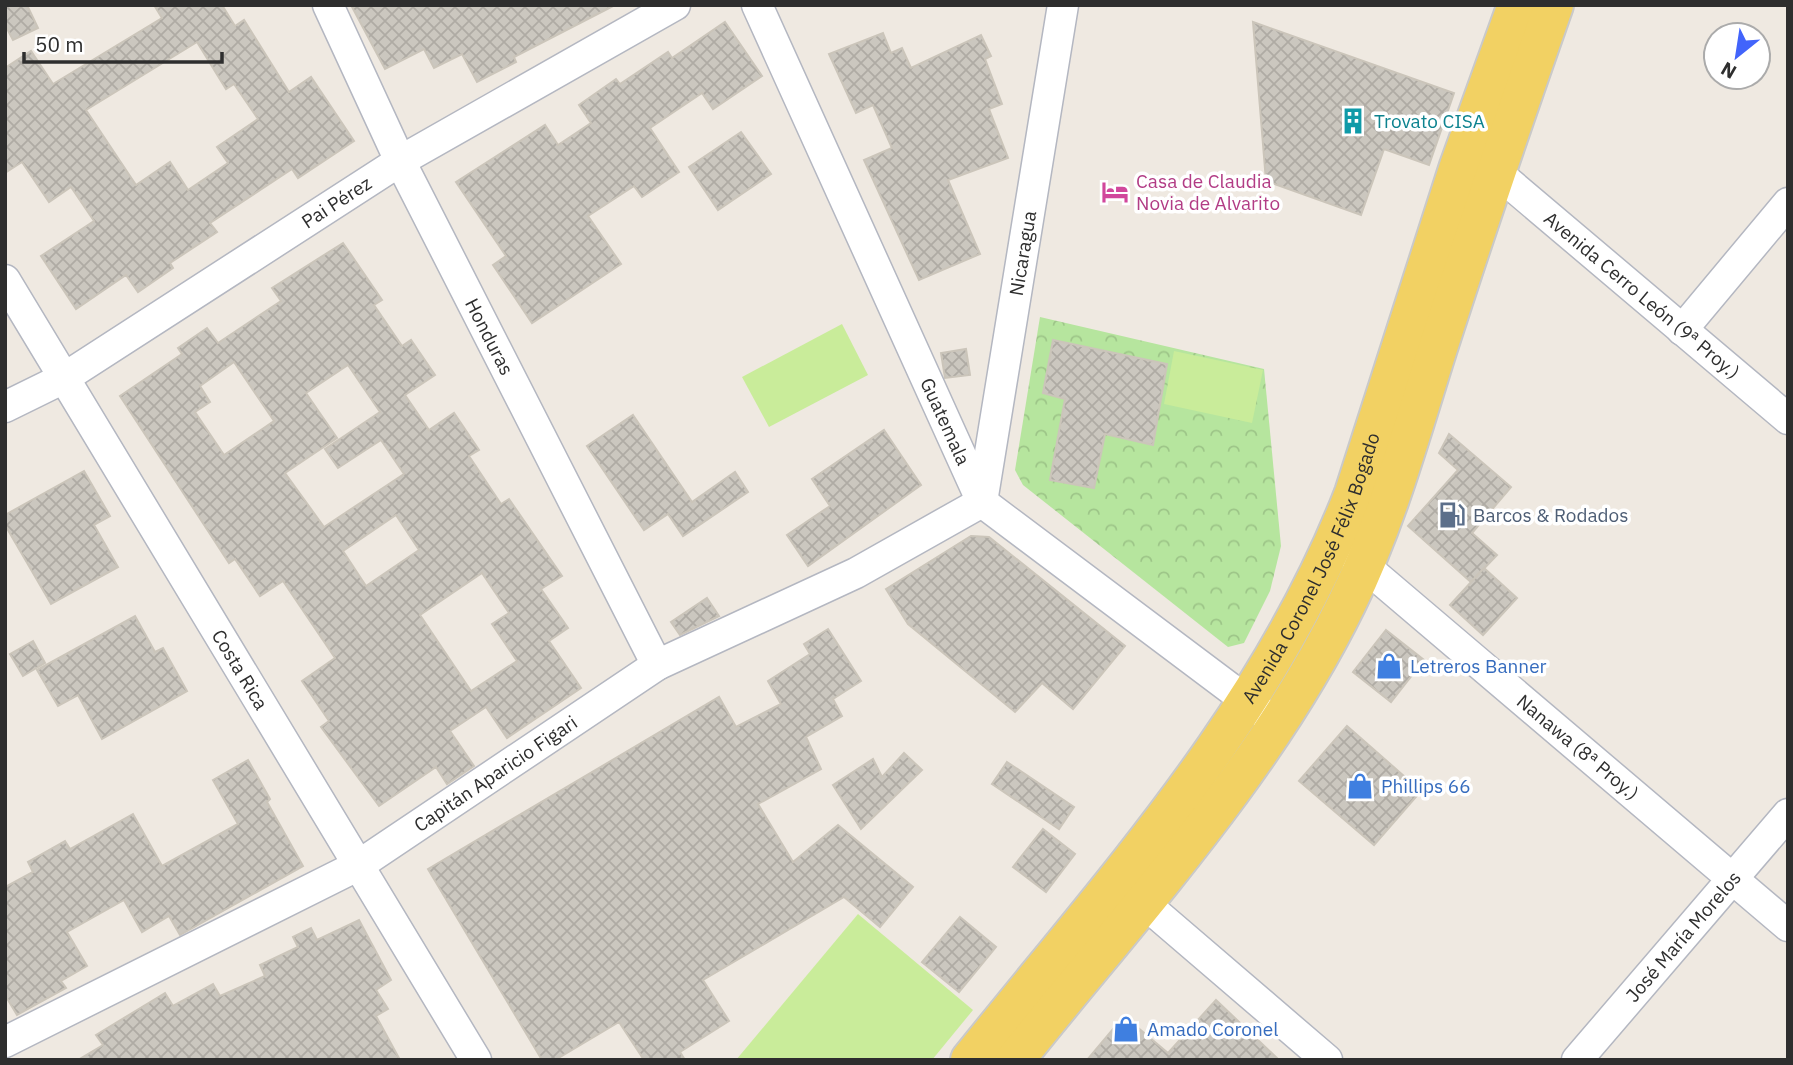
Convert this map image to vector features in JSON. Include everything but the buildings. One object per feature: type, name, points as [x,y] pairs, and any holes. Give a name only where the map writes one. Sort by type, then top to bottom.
[{"type":"main road","name":"Avenida Coronel José Félix Bogado","points":[[970,1060],[1194,781],[1262,713],[1329,635],[1350,553],[1354,493],[1459,166],[1517,5]]},
{"type":"main road","name":"Avenida Coronel José Félix Bogado","points":[[1350,553],[1391,494],[1495,171],[1554,5]]},
{"type":"main road","name":"Avenida Coronel José Félix Bogado","points":[[1015,1060],[1144,903],[1242,775],[1262,713]]},
{"type":"street","name":"Honduras","points":[[328,5],[400,161],[657,666]]},
{"type":"street","name":"Pai Pérez","points":[[5,407],[64,377],[400,161],[675,5]]},
{"type":"street","name":"Guatemala","points":[[757,5],[982,502],[1262,713]]},
{"type":"street","name":"Nicaragua","points":[[982,502],[1063,5]]},
{"type":"street","name":"Avenida Cerro León (9ª Proy.)","points":[[1495,171],[1788,419]]},
{"type":"street","points":[[1682,330],[1788,204]]},
{"type":"street","name":"Costa Rica","points":[[5,279],[477,1060]]},
{"type":"street","name":"Capitán Aparicio Figari","points":[[5,1042],[359,865],[657,666],[856,573],[982,502]]},
{"type":"street","name":"Nanawa (8ª Proy.)","points":[[1350,553],[1788,926]]},
{"type":"street","name":"José María Morelos","points":[[1577,1060],[1788,814]]},
{"type":"street","points":[[1144,903],[1327,1060]]},
{"type":"green space","points":[[1040,317],[1264,369],[1281,546],[1270,591],[1244,643],[1228,647],[1023,485],[1015,470]]},
{"type":"green space","points":[[842,324],[868,375],[769,427],[742,377]]},
{"type":"green space","points":[[1174,351],[1263,370],[1252,423],[1164,404]]},
{"type":"green space","points":[[858,914],[973,1010],[932,1060],[736,1060]]},
{"type":"place","name":"Trovato CISA","points":[[1353,121]]},
{"type":"place","name":"Casa de Claudia Novia de Alvarito","points":[[1115,192]]},
{"type":"place","name":"Barcos & Rodados","points":[[1452,515]]},
{"type":"place","name":"Letreros Banner","points":[[1389,666]]},
{"type":"place","name":"Phillips 66","points":[[1360,786]]},
{"type":"place","name":"Amado Coronel","points":[[1126,1029]]}]
